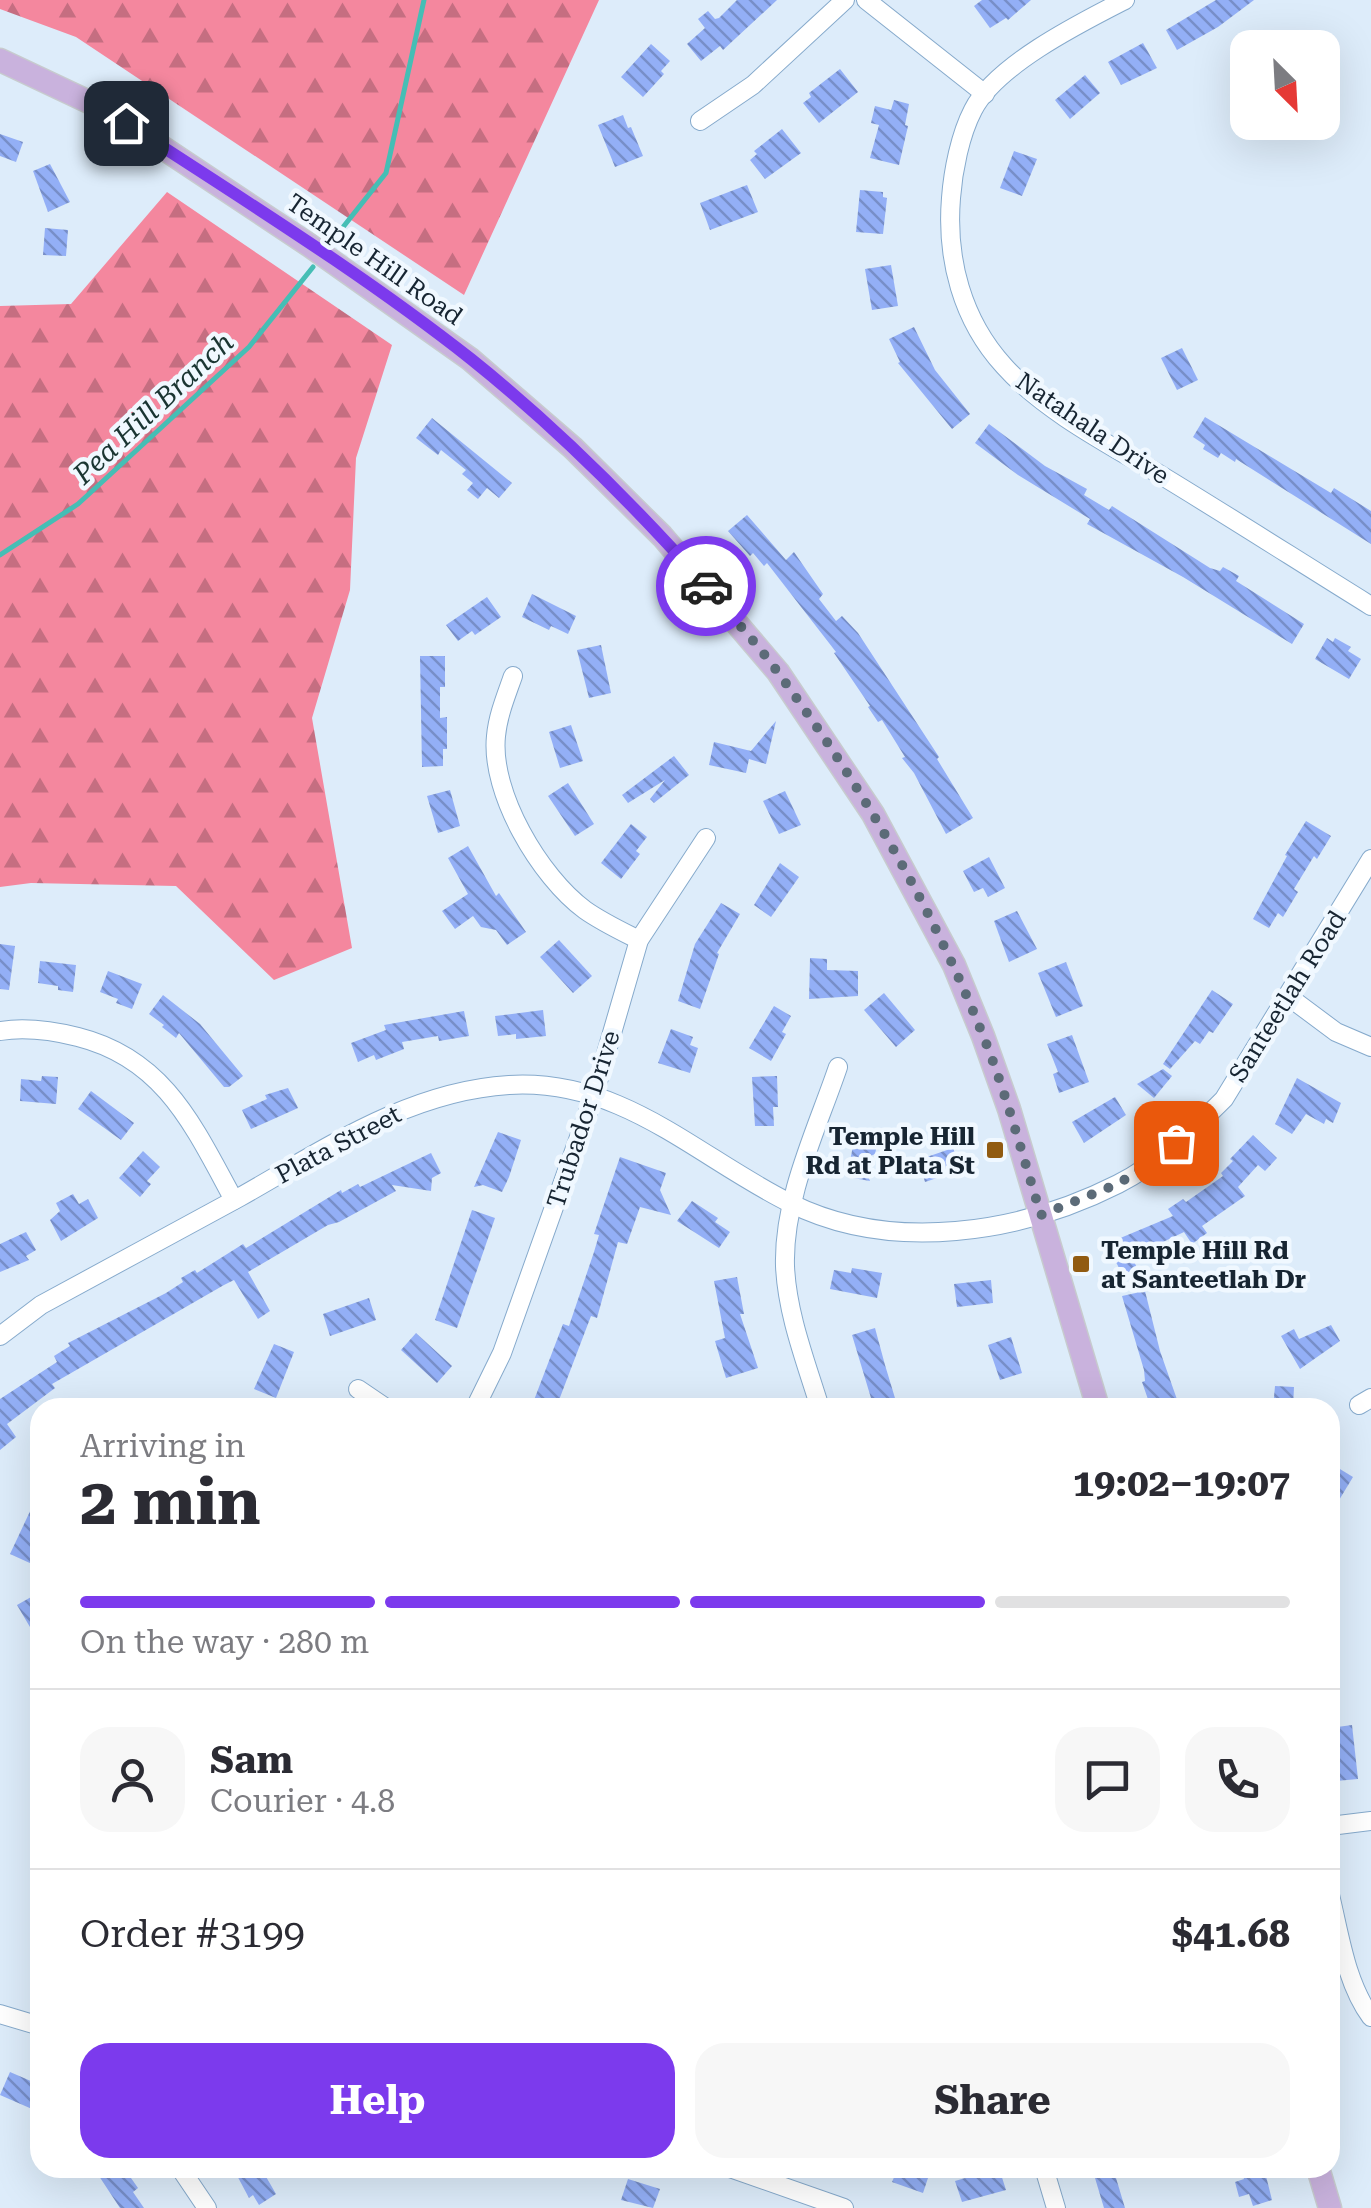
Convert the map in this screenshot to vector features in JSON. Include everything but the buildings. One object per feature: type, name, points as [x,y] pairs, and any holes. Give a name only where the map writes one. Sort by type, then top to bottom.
[{"type":"main road","name":"Temple Hill Road","points":[[0,60],[106,110],[393,303],[500,384],[662,536],[778,672],[873,814],[915,888],[984,1036],[1095,1398]]},
{"type":"main road","points":[[1321,2178],[1330,2208]]},
{"type":"street","points":[[700,122],[753,85],[845,0]]},
{"type":"street","points":[[866,0],[985,94]]},
{"type":"street","name":"Natahala Drive","points":[[1124,0],[1024,58],[973,110],[951,187],[950,248],[966,307],[994,353],[1031,391],[1103,441],[1371,606]]},
{"type":"street","points":[[512,676],[495,738],[514,818],[546,868],[582,908],[640,940]]},
{"type":"street","name":"Trubador Drive","points":[[480,1398],[502,1353],[594,1095],[640,940],[706,838]]},
{"type":"street","name":"Santeetlah Road","points":[[1041,1215],[1120,1183],[1195,1129],[1224,1099],[1371,859]]},
{"type":"street","points":[[1288,997],[1336,1032],[1371,1047]]},
{"type":"street","points":[[0,1031],[63,1033],[97,1042],[142,1065],[184,1112],[234,1200]]},
{"type":"street","points":[[817,1398],[796,1326],[785,1265],[792,1204],[838,1066]]},
{"type":"street","name":"Plata Street","points":[[0,1336],[40,1305],[386,1116],[428,1100],[512,1085],[594,1095],[646,1115],[792,1204],[864,1227],[910,1232],[964,1230],[1041,1215]]},
{"type":"street","points":[[358,1389],[371,1398]]},
{"type":"street","points":[[1340,1825],[1371,1821]]},
{"type":"street","points":[[1340,1936],[1360,2002],[1371,2018]]},
{"type":"street","points":[[0,2014],[30,2023]]},
{"type":"street","points":[[187,2178],[207,2208]]},
{"type":"street","points":[[758,2178],[844,2208]]},
{"type":"street","points":[[1047,2178],[1056,2208]]},
{"type":"green space","points":[[0,0],[599,0],[464,295],[76,37],[0,9]]},
{"type":"green space","points":[[167,192],[392,345],[356,458],[350,590],[312,718],[352,948],[274,980],[176,886],[31,883],[0,887],[0,306],[71,304]]},
{"type":"waterway","name":"Pea Hill Branch","points":[[332,241],[386,173],[424,0]]},
{"type":"waterway","name":"Pea Hill Branch","points":[[0,555],[78,504],[249,347],[313,267]]},
{"type":"way so far","points":[[706,586],[778,672],[873,814],[915,888],[984,1036],[1041,1215],[1120,1183],[1176,1143]]},
{"type":"place","name":"Temple Hill Rd at Plata St","points":[[995,1150]]},
{"type":"place","name":"Temple Hill Rd at Santeetlah Dr","points":[[1081,1264]]},
{"type":"route","points":[[126,123],[332,260],[470,359],[572,448],[662,536],[706,586]]}]
